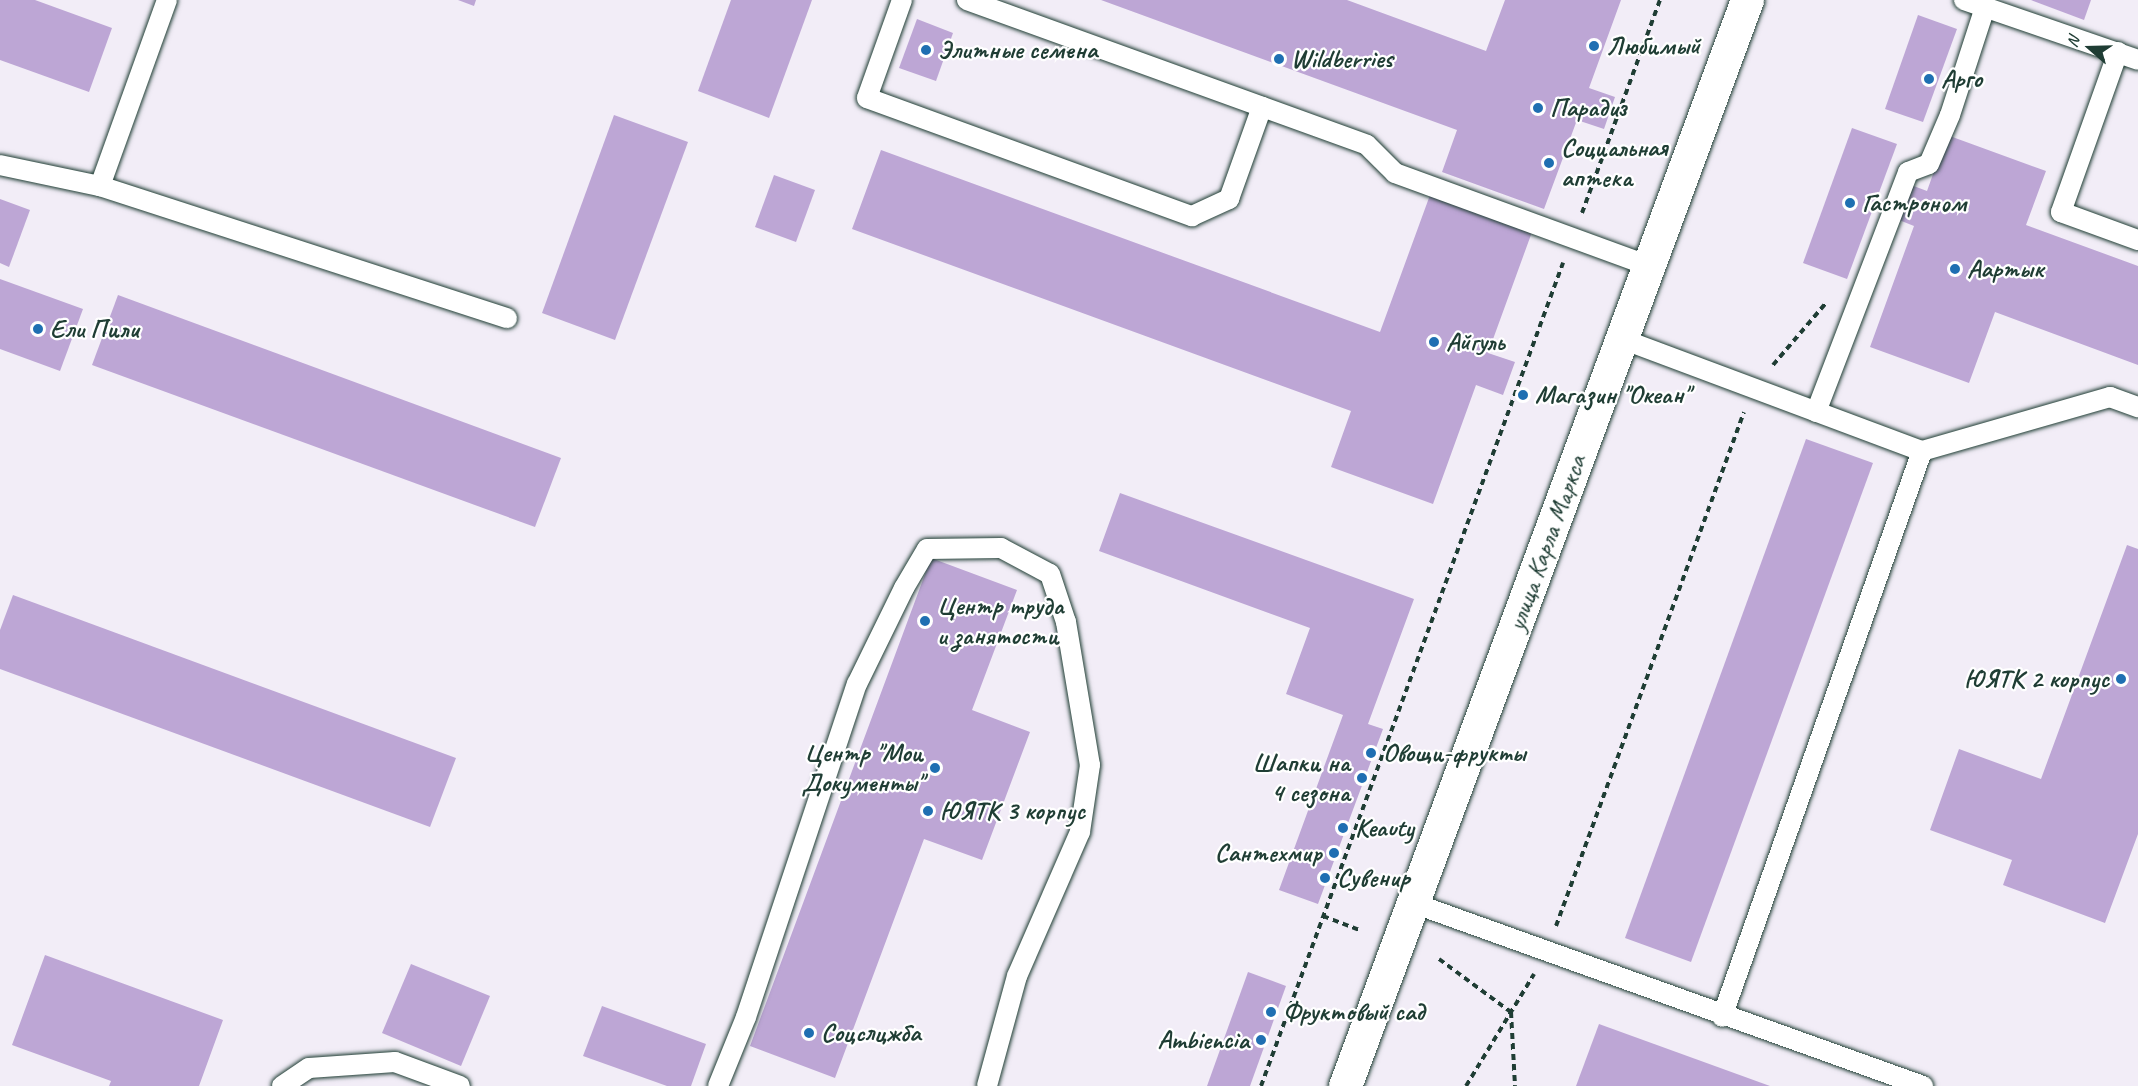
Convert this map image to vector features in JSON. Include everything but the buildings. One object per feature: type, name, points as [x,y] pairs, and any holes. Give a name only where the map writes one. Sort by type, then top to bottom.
[{"type":"street","name":"улица Карла Маркса","points":[[1346,1086],[1747,0]]},
{"type":"lane","points":[[902,0],[867,98],[1192,216],[1229,199],[1262,107]]},
{"type":"lane","points":[[967,0],[1366,145],[1395,173],[1649,266]]},
{"type":"lane","points":[[1964,0],[2138,60]]},
{"type":"lane","points":[[100,186],[161,2]]},
{"type":"lane","points":[[1816,411],[1908,172],[1929,164],[1946,125],[1985,7]]},
{"type":"lane","points":[[2118,52],[2061,212],[2138,240]]},
{"type":"lane","points":[[0,165],[100,186],[507,318]]},
{"type":"lane","points":[[1622,339],[1922,451],[2110,397],[2138,407]]},
{"type":"lane","points":[[1722,1017],[1922,451]]},
{"type":"lane","points":[[718,1086],[746,1017],[857,684],[904,588],[927,549],[1001,548],[1050,574],[1066,622],[1090,765],[1080,832],[1017,976],[987,1086]]},
{"type":"lane","points":[[1413,903],[1722,1017],[1923,1086]]},
{"type":"lane","points":[[282,1086],[309,1068],[395,1062],[459,1086]]},
{"type":"path","points":[[1261,1086],[1660,0]]},
{"type":"path","points":[[1466,1086],[1546,953],[1753,388],[1841,286],[1862,287]]},
{"type":"path","points":[[1323,916],[1360,930]]},
{"type":"path","points":[[1439,959],[1511,1012]]},
{"type":"path","points":[[1511,1012],[1515,1086]]},
{"type":"place","name":"Любимый","points":[[1594,46]]},
{"type":"place","name":"Элитные семена","points":[[926,50]]},
{"type":"place","name":"Wildberries","points":[[1279,59]]},
{"type":"place","name":"Арго","points":[[1929,79]]},
{"type":"place","name":"Парадиз","points":[[1538,108]]},
{"type":"place","name":"Социальная аптека","points":[[1549,163]]},
{"type":"place","name":"Гастроном","points":[[1850,203]]},
{"type":"place","name":"Аартык","points":[[1955,269]]},
{"type":"place","name":"Ели Пили","points":[[38,329]]},
{"type":"place","name":"Айгуль","points":[[1434,342]]},
{"type":"place","name":"Магазин \"Океан\"","points":[[1523,395]]},
{"type":"place","name":"Центр труда и занятости","points":[[925,621]]},
{"type":"place","name":"ЮЯТК 2 корпус","points":[[2121,679]]},
{"type":"place","name":"Овощи-фрукты","points":[[1371,753]]},
{"type":"place","name":"Центр \"Мои Документы\"","points":[[935,768]]},
{"type":"place","name":"Шапки на 4 сезона","points":[[1362,778]]},
{"type":"place","name":"ЮЯТК 3 корпус","points":[[928,811]]},
{"type":"place","name":"Keauty","points":[[1343,828]]},
{"type":"place","name":"Сантехмир","points":[[1334,853]]},
{"type":"place","name":"Сувенир","points":[[1325,878]]},
{"type":"place","name":"Фруктовый сад","points":[[1271,1012]]},
{"type":"place","name":"Соцслцжба","points":[[809,1033]]},
{"type":"place","name":"Ambiencia","points":[[1261,1040]]}]
